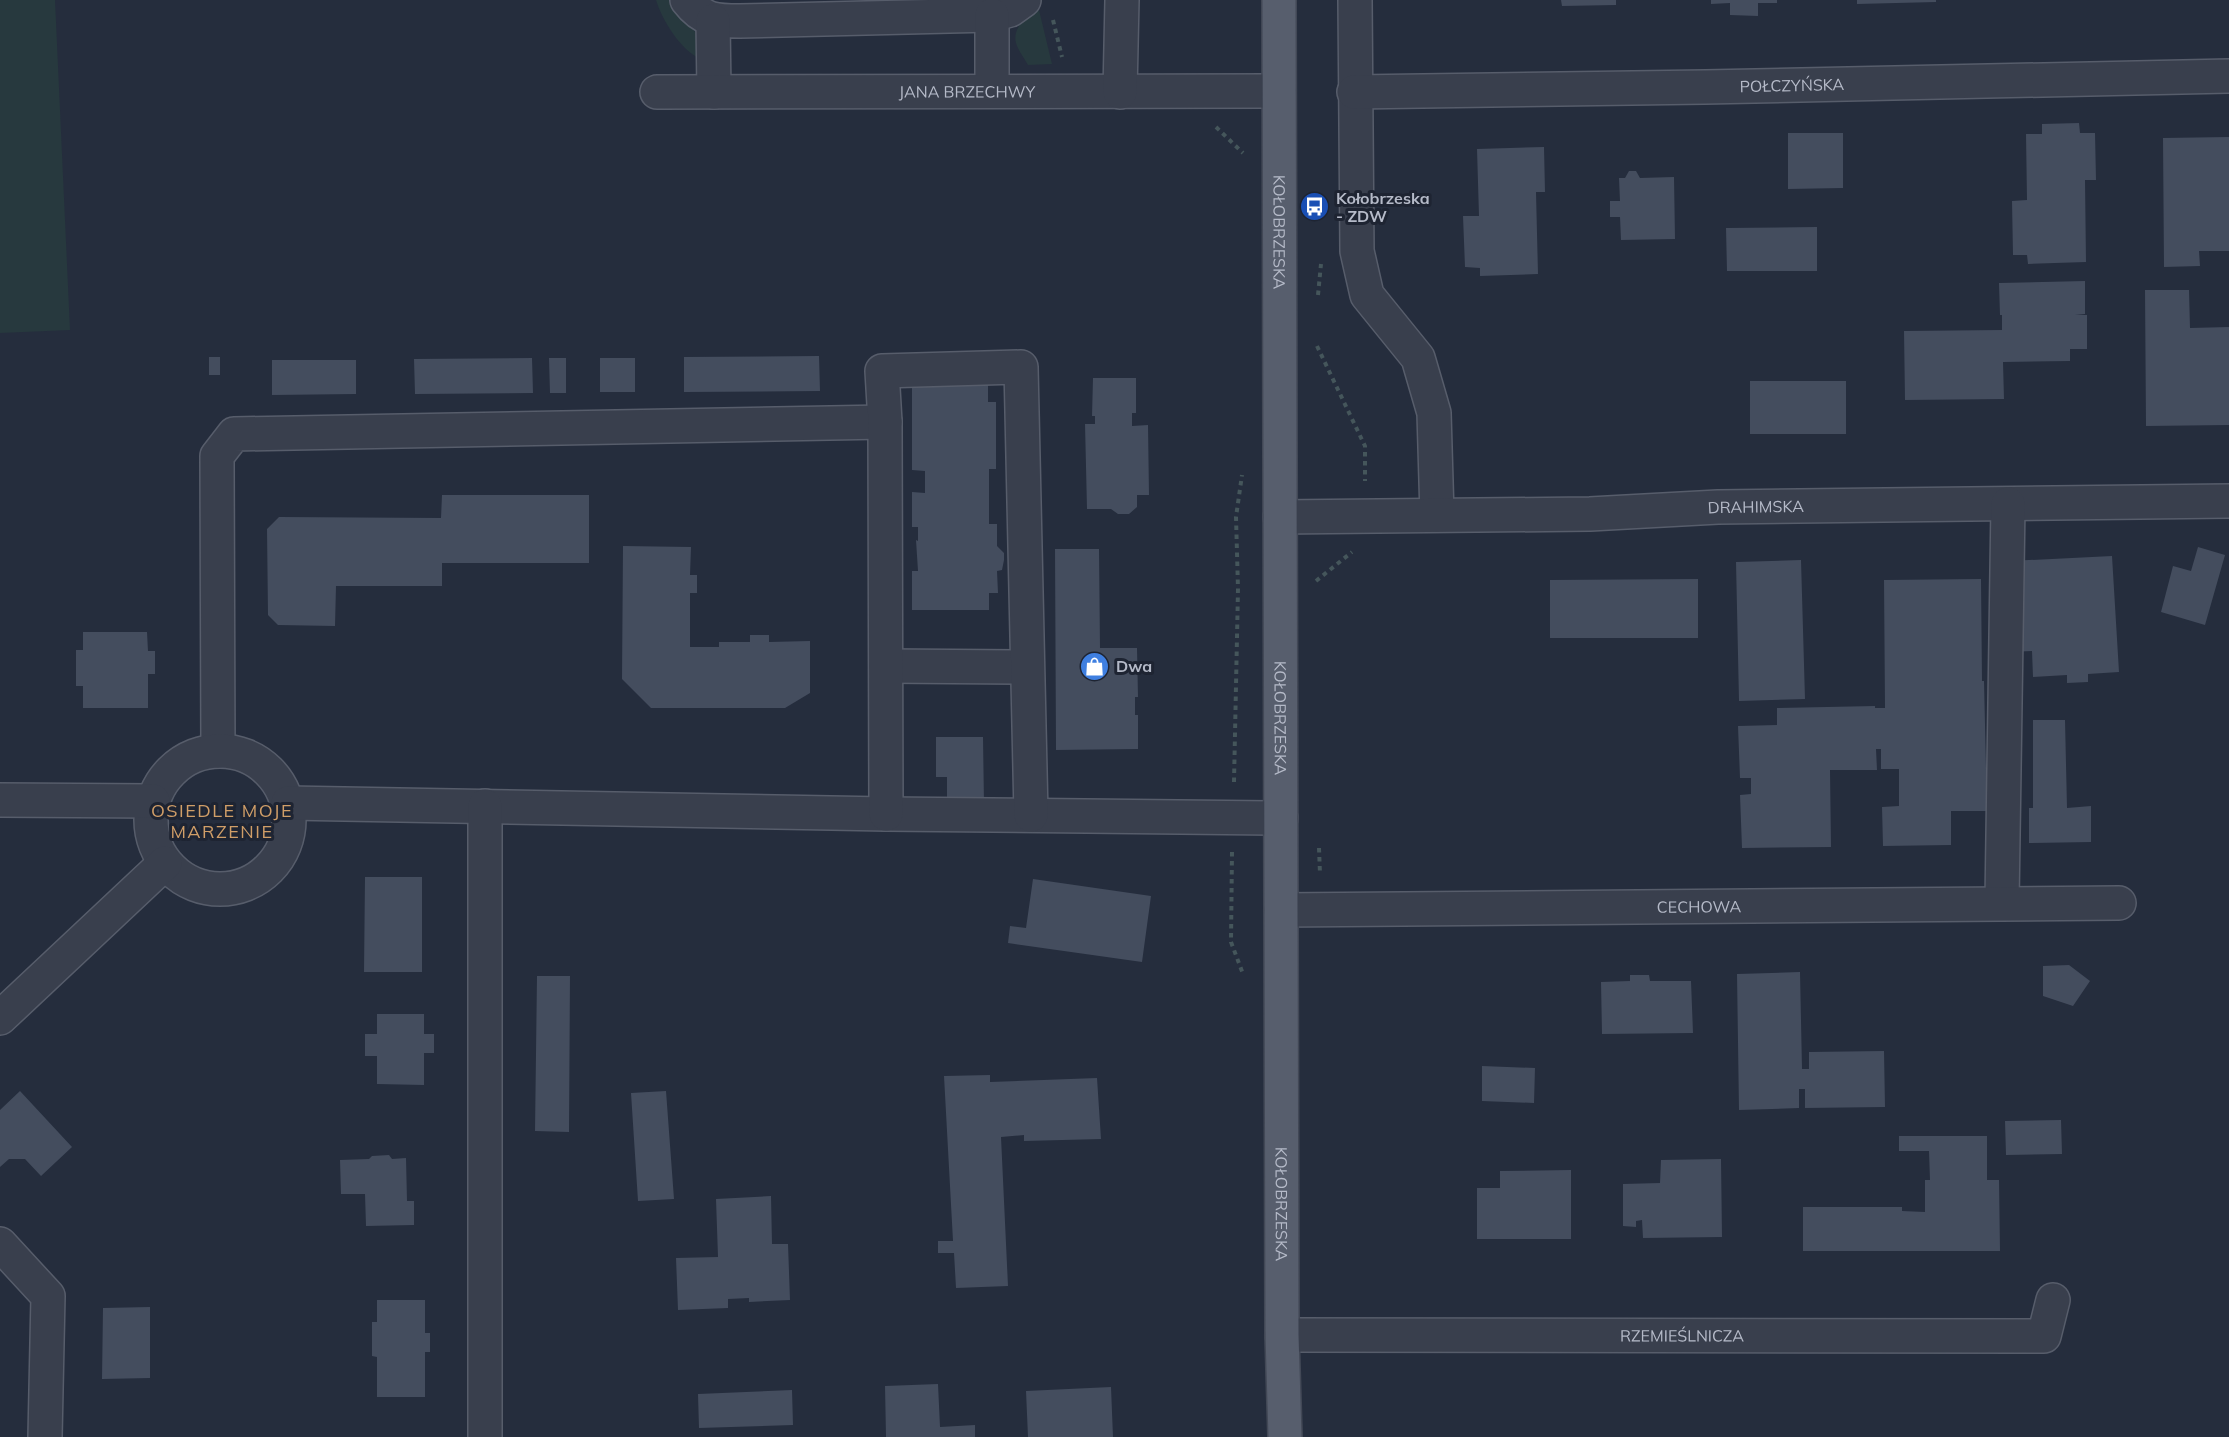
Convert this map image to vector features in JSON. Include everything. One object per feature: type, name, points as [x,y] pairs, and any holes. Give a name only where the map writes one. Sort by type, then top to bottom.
[{"type":"main road","name":"KOŁOBRZESKA","points":[[1279,0],[1282,1335],[1285,1437]]},
{"type":"street","points":[[687,0],[695,10],[713,21],[1010,10],[1038,6]]},
{"type":"street","points":[[1120,92],[1122,0]]},
{"type":"street","points":[[1355,0],[1357,251],[1367,295],[1418,358],[1434,413],[1437,515]]},
{"type":"street","points":[[966,10],[992,91]]},
{"type":"street","points":[[713,21],[714,92]]},
{"type":"street","name":"POŁCZYŃSKA","points":[[1354,92],[2229,76]]},
{"type":"street","name":"JANA BRZECHWY","points":[[657,92],[1279,91]]},
{"type":"street","points":[[886,814],[885,422],[882,371],[1020,367],[1031,815]]},
{"type":"street","points":[[218,751],[217,456],[234,434],[885,422]]},
{"type":"street","name":"DRAHIMSKA","points":[[1280,517],[1590,514],[1718,507],[2229,501]]},
{"type":"street","points":[[2002,902],[2008,504]]},
{"type":"street","points":[[886,666],[1027,667]]},
{"type":"street","points":[[218,751],[249,757],[274,775],[288,803],[290,829],[281,855],[263,876],[238,888],[211,889],[186,881],[165,863],[155,843],[151,822],[153,801],[163,781],[178,765],[197,754],[218,751]]},
{"type":"street","points":[[0,800],[153,801]]},
{"type":"street","points":[[288,803],[886,814],[1281,818]]},
{"type":"street","points":[[485,806],[485,1437]]},
{"type":"street","points":[[0,1018],[165,863]]},
{"type":"street","name":"CECHOWA","points":[[1281,910],[2002,902],[2118,903]]},
{"type":"street","points":[[0,1244],[48,1296],[45,1437]]},
{"type":"street","name":"RZEMIEŚLNICZA","points":[[1282,1335],[2044,1336],[2053,1300]]},
{"type":"path","points":[[1038,6],[1065,68],[1065,92]]},
{"type":"path","points":[[1209,120],[1243,151],[1243,163]]},
{"type":"path","points":[[1313,337],[1365,446],[1363,543],[1313,583]]},
{"type":"path","points":[[1238,589],[1230,942],[1243,972]]},
{"type":"path","points":[[1319,840],[1321,910]]},
{"type":"shaded area","points":[[0,0],[55,0],[70,330],[0,333]]},
{"type":"shaded area","points":[[656,0],[673,0],[697,35],[701,59],[686,49],[673,34]]},
{"type":"shaded area","points":[[1039,10],[1052,64],[1028,65],[1017,46],[1016,32],[1025,18]]},
{"type":"building","points":[[1561,0],[1616,0],[1616,5],[1562,6]]},
{"type":"building","points":[[1711,0],[1777,0],[1777,3],[1758,3],[1758,16],[1730,15],[1730,3],[1711,4]]},
{"type":"building","points":[[1857,0],[1936,0],[1936,2],[1857,4]]},
{"type":"building","points":[[2079,123],[2080,133],[2095,133],[2096,180],[2085,180],[2086,262],[2028,264],[2027,255],[2013,255],[2012,201],[2027,200],[2026,134],[2042,134],[2042,124]]},
{"type":"building","points":[[1788,133],[1843,133],[1843,188],[1788,189]]},
{"type":"building","points":[[2229,137],[2229,251],[2199,251],[2200,266],[2164,267],[2163,138]]},
{"type":"building","points":[[1544,147],[1545,192],[1536,192],[1538,274],[1480,276],[1480,268],[1465,267],[1463,216],[1479,216],[1477,149]]},
{"type":"building","points":[[1629,171],[1636,171],[1640,178],[1674,177],[1675,239],[1621,240],[1620,217],[1610,217],[1610,201],[1620,201],[1619,178],[1625,178]]},
{"type":"building","points":[[1817,227],[1817,271],[1727,271],[1726,228]]},
{"type":"building","points":[[2085,281],[2085,314],[2075,315],[2087,315],[2087,349],[2070,349],[2070,361],[2003,362],[2004,399],[1905,400],[1904,331],[2002,330],[1999,283]]},
{"type":"building","points":[[2145,290],[2189,290],[2190,328],[2229,327],[2229,425],[2146,426]]},
{"type":"building","points":[[819,356],[820,391],[684,392],[684,357]]},
{"type":"building","points":[[209,357],[220,357],[220,375],[209,375]]},
{"type":"building","points":[[532,358],[533,393],[415,394],[414,359]]},
{"type":"building","points":[[549,358],[566,358],[566,393],[550,393]]},
{"type":"building","points":[[600,358],[635,358],[635,392],[600,392]]},
{"type":"building","points":[[272,360],[356,360],[356,394],[272,395]]},
{"type":"building","points":[[1093,378],[1136,378],[1136,413],[1132,413],[1132,426],[1148,425],[1149,495],[1137,495],[1137,507],[1129,514],[1118,514],[1111,509],[1087,509],[1085,424],[1095,424],[1095,416],[1092,416]]},
{"type":"building","points":[[988,379],[988,402],[996,402],[996,469],[989,469],[989,524],[997,524],[997,546],[1004,553],[1002,570],[997,571],[998,593],[989,593],[989,610],[912,610],[912,571],[918,571],[916,540],[918,541],[918,527],[912,527],[912,492],[925,493],[925,471],[912,470],[912,380]]},
{"type":"building","points":[[1750,381],[1846,381],[1846,434],[1750,434]]},
{"type":"building","points":[[442,495],[589,495],[589,563],[442,563],[442,586],[336,586],[335,626],[278,625],[268,615],[267,529],[279,517],[441,518]]},
{"type":"building","points":[[623,546],[691,547],[690,575],[697,575],[697,593],[690,593],[690,647],[719,647],[719,642],[750,642],[750,635],[769,635],[769,642],[810,641],[810,693],[785,708],[651,708],[622,679]]},
{"type":"building","points":[[2198,547],[2225,555],[2205,625],[2161,612],[2173,566],[2191,571]]},
{"type":"building","points":[[1055,549],[1099,549],[1100,648],[1137,648],[1138,697],[1135,697],[1135,715],[1138,715],[1138,749],[1056,750]]},
{"type":"building","points":[[2112,556],[2119,672],[2088,674],[2088,682],[2067,683],[2067,675],[2033,677],[2032,651],[2008,652],[2009,561]]},
{"type":"building","points":[[1801,560],[1805,699],[1739,701],[1736,562]]},
{"type":"building","points":[[1698,579],[1698,638],[1550,638],[1550,580]]},
{"type":"building","points":[[1981,579],[1987,811],[1951,811],[1951,845],[1883,846],[1882,807],[1899,806],[1899,769],[1881,769],[1881,749],[1876,749],[1877,770],[1830,770],[1831,847],[1742,848],[1740,795],[1751,794],[1751,778],[1740,778],[1738,726],[1777,725],[1777,708],[1875,706],[1875,708],[1885,708],[1884,580]]},
{"type":"building","points":[[83,632],[147,632],[148,651],[155,651],[155,674],[148,674],[148,708],[83,708],[83,686],[76,686],[76,650],[83,650]]},
{"type":"building","points":[[2033,720],[2065,720],[2067,808],[2091,806],[2091,842],[2029,843],[2029,808],[2033,808]]},
{"type":"building","points":[[936,737],[983,737],[984,804],[947,804],[947,777],[936,777]]},
{"type":"building","points":[[365,877],[422,877],[422,972],[364,972]]},
{"type":"building","points":[[1033,879],[1151,896],[1142,962],[1008,943],[1010,926],[1026,928]]},
{"type":"building","points":[[2069,965],[2090,981],[2073,1006],[2043,996],[2043,966]]},
{"type":"building","points":[[1800,972],[1802,1069],[1809,1069],[1809,1052],[1884,1051],[1885,1107],[1805,1108],[1805,1089],[1799,1089],[1799,1108],[1739,1110],[1737,974]]},
{"type":"building","points":[[1630,975],[1649,975],[1650,981],[1691,981],[1693,1033],[1602,1034],[1601,982],[1630,981]]},
{"type":"building","points":[[537,976],[570,976],[569,1132],[535,1131]]},
{"type":"building","points":[[377,1014],[424,1014],[424,1034],[434,1034],[434,1053],[424,1053],[424,1085],[377,1084],[377,1056],[365,1056],[365,1034],[377,1034]]},
{"type":"building","points":[[1482,1066],[1535,1068],[1534,1103],[1482,1101]]},
{"type":"building","points":[[990,1075],[990,1082],[1097,1078],[1101,1139],[1024,1141],[1024,1135],[1001,1137],[1008,1286],[956,1288],[954,1253],[938,1253],[938,1241],[953,1241],[944,1076]]},
{"type":"building","points":[[20,1091],[72,1147],[41,1176],[25,1159],[9,1159],[0,1167],[0,1110]]},
{"type":"building","points":[[666,1091],[674,1199],[638,1201],[631,1093]]},
{"type":"building","points":[[2061,1120],[2062,1154],[2006,1155],[2005,1121]]},
{"type":"building","points":[[1899,1136],[1987,1136],[1987,1180],[1999,1180],[2000,1251],[1803,1251],[1803,1207],[1902,1207],[1902,1211],[1925,1212],[1925,1180],[1930,1180],[1929,1151],[1899,1151]]},
{"type":"building","points":[[389,1155],[392,1159],[406,1158],[407,1201],[414,1201],[414,1225],[366,1226],[365,1194],[341,1194],[340,1160],[369,1159],[372,1156]]},
{"type":"building","points":[[1721,1159],[1722,1237],[1643,1238],[1642,1220],[1636,1221],[1636,1227],[1623,1226],[1623,1184],[1660,1183],[1661,1160]]},
{"type":"building","points":[[1571,1170],[1571,1239],[1477,1239],[1477,1188],[1500,1188],[1500,1171]]},
{"type":"building","points":[[771,1196],[772,1244],[788,1244],[790,1300],[749,1302],[749,1298],[728,1299],[728,1308],[678,1310],[676,1258],[718,1257],[716,1199]]},
{"type":"building","points":[[377,1300],[425,1300],[425,1333],[430,1333],[430,1352],[425,1352],[425,1397],[377,1397],[377,1357],[372,1356],[372,1322],[377,1322]]},
{"type":"building","points":[[150,1307],[150,1378],[102,1379],[103,1308]]},
{"type":"building","points":[[938,1384],[940,1427],[975,1425],[975,1437],[886,1437],[885,1386]]},
{"type":"building","points":[[1111,1387],[1113,1437],[1028,1437],[1026,1391]]},
{"type":"building","points":[[792,1390],[793,1425],[699,1428],[698,1394]]},
{"type":"place","name":"Kołobrzeska - ZDW","points":[[1315,207]]},
{"type":"place","name":"Dwa","points":[[1095,666]]},
{"type":"district","name":"OSIEDLE MOJE MARZENIE","points":[[222,820]]}]
